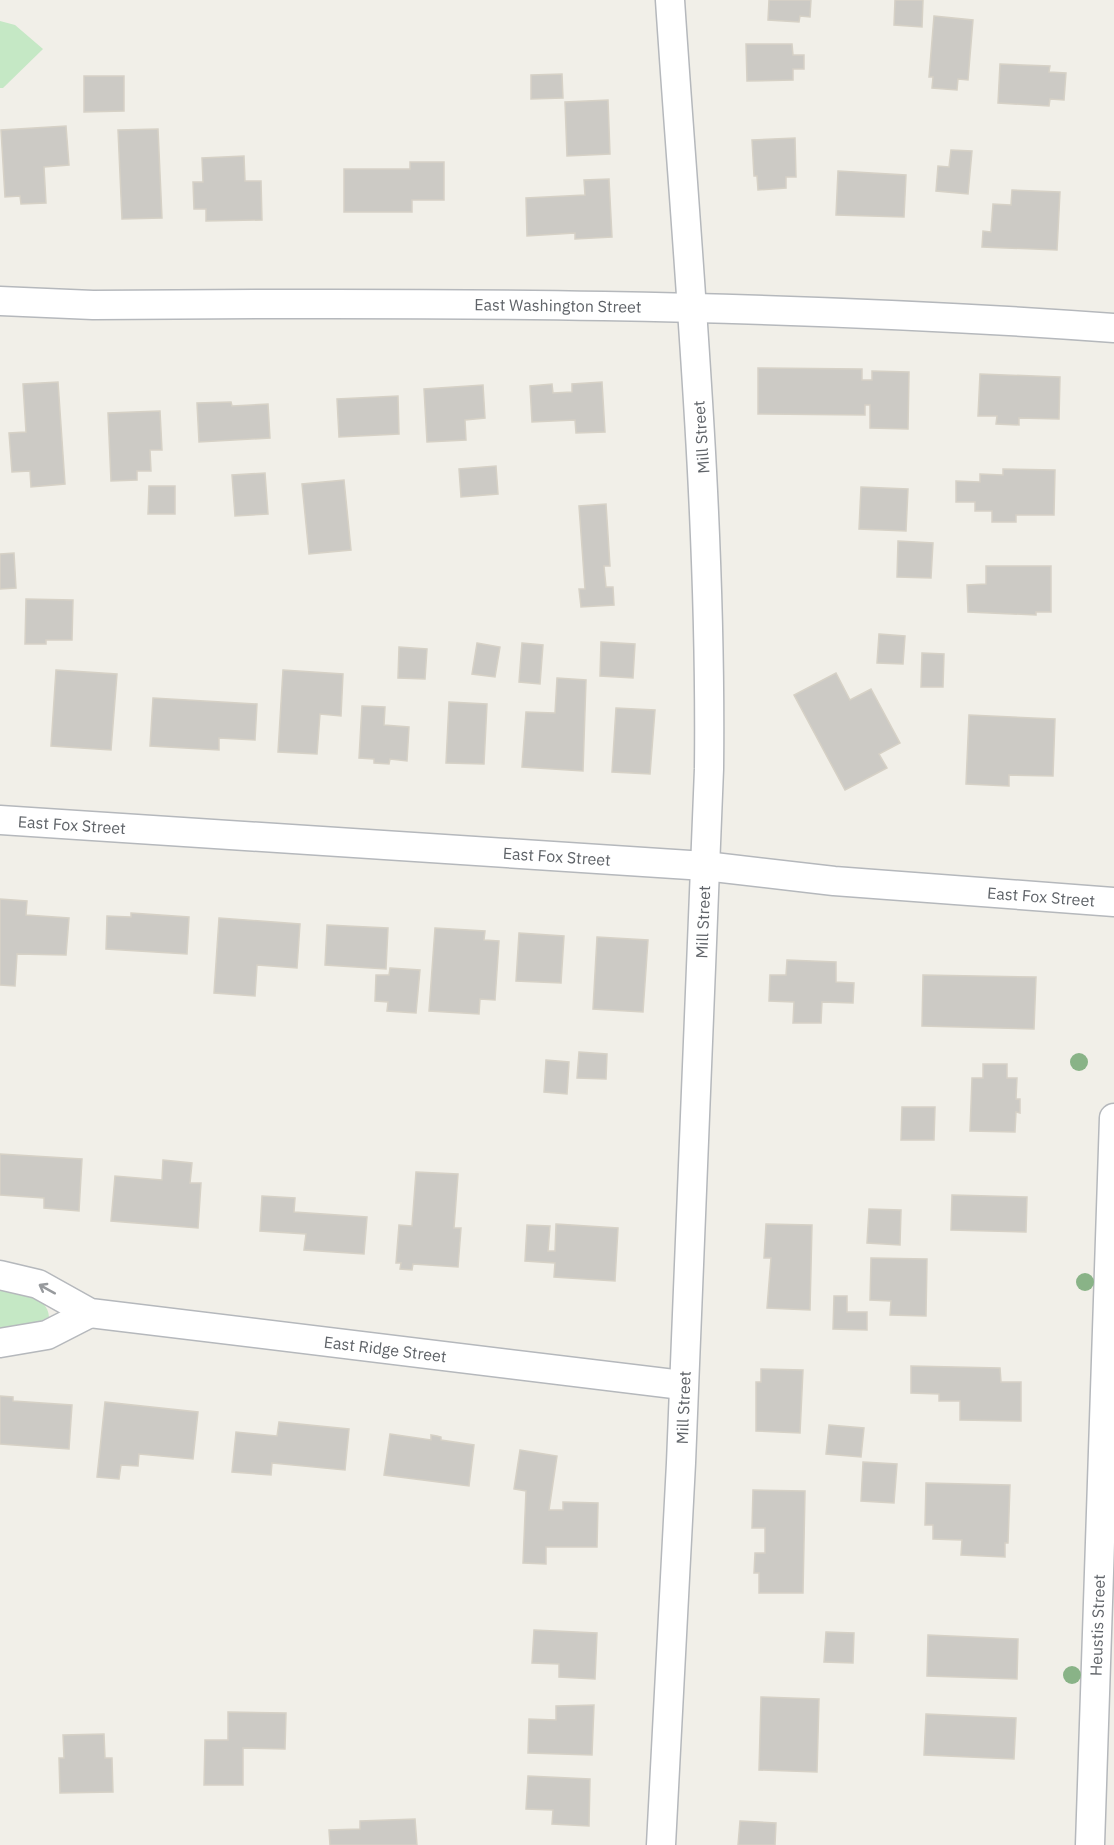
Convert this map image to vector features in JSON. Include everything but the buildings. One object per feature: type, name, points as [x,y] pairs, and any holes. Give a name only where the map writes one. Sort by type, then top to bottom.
[{"type":"street","name":"Mill Street","points":[[661,1845],[705,866],[710,666],[703,472],[670,0]]},
{"type":"street","name":"East Washington Street","points":[[0,301],[93,305],[693,308],[910,315],[1114,328]]},
{"type":"street","name":"East Fox Street","points":[[0,820],[705,866],[834,881],[889,883],[1114,902]]},
{"type":"street","name":"Heustis Street","points":[[1090,1845],[1114,1118]]},
{"type":"street","name":"East Ridge Street","points":[[0,1275],[38,1284],[90,1313],[682,1385]]},
{"type":"street","points":[[0,1342],[47,1335],[90,1313]]},
{"type":"green space","points":[[0,21],[15,25],[43,49],[3,88],[0,88]]},
{"type":"green space","points":[[0,1286],[38,1299],[47,1310],[49,1317],[30,1326],[0,1328]]}]
